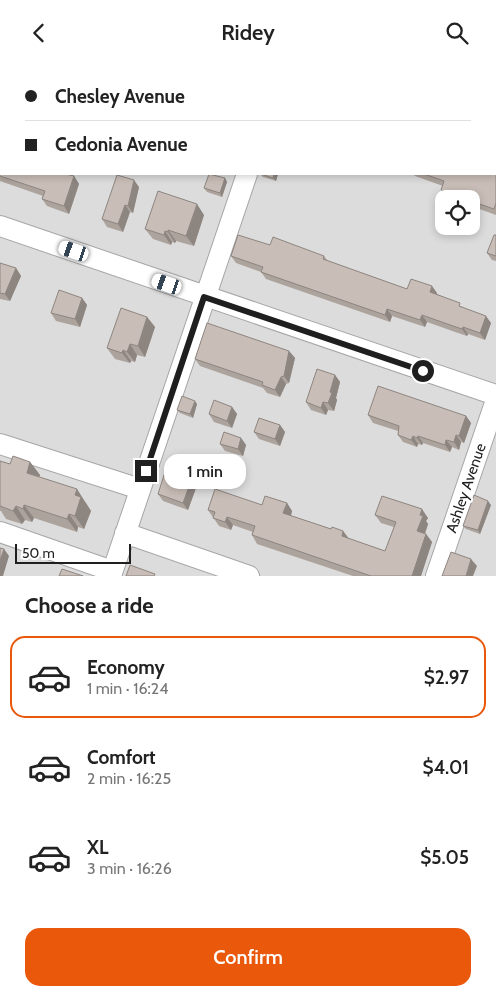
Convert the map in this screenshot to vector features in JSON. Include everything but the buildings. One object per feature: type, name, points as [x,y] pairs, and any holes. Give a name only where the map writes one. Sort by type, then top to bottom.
[{"type":"street","points":[[0,533],[111,574],[247,175]]},
{"type":"street","points":[[0,225],[204,297],[496,395]]},
{"type":"street","name":"Ashley Avenue","points":[[436,576],[496,401]]},
{"type":"street","points":[[0,443],[140,489]]},
{"type":"street","points":[[125,533],[249,576]]},
{"type":"shaded area","points":[[0,175],[496,175],[496,576],[0,576]]},
{"type":"route","points":[[146,471],[204,297],[423,371]]}]
